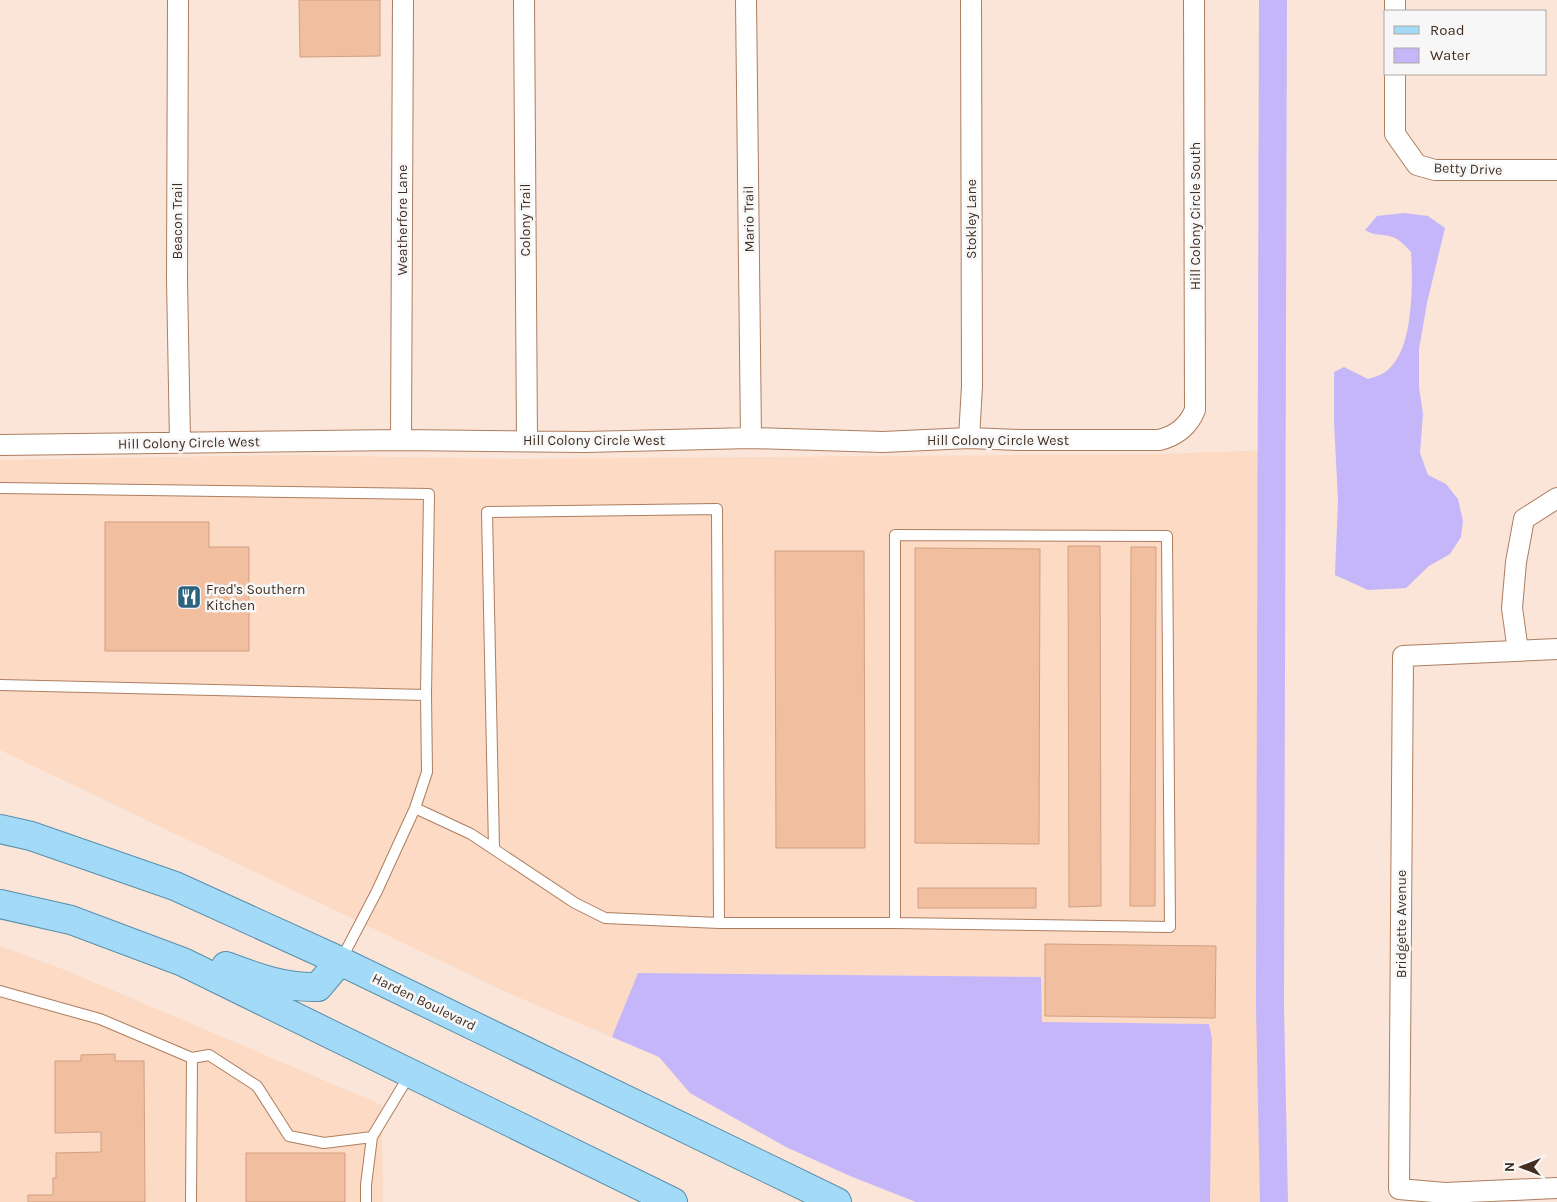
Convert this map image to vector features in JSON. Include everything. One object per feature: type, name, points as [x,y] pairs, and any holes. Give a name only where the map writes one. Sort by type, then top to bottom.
[{"type":"main road","name":"Harden Boulevard","points":[[0,829],[32,836],[175,886],[340,961],[837,1202]]},
{"type":"main road","points":[[0,904],[71,920],[183,962],[673,1202]]},
{"type":"main road","points":[[183,962],[216,962],[260,979],[299,988],[318,987],[340,961]]},
{"type":"street","name":"Beacon Trail","points":[[178,0],[176,280],[180,442]]},
{"type":"street","name":"Weatherfore Lane","points":[[401,440],[403,0]]},
{"type":"street","name":"Colony Trail","points":[[524,0],[527,440]]},
{"type":"street","name":"Mario Trail","points":[[746,0],[751,438]]},
{"type":"street","name":"Stokley Lane","points":[[969,438],[972,386],[970,0]]},
{"type":"street","name":"Hill Colony Circle South","points":[[1184,428],[1195,410],[1196,401],[1194,0]]},
{"type":"street","name":"Betty Drive","points":[[1395,75],[1394,134],[1417,165],[1435,170],[1557,170]]},
{"type":"street","name":"Hill Colony Circle West","points":[[0,446],[401,440],[585,442],[751,438],[883,442],[969,438],[1159,440],[1171,438],[1184,428]]},
{"type":"street","points":[[1518,651],[1512,608],[1516,562],[1524,519],[1557,498]]},
{"type":"street","name":"Bridgette Avenue","points":[[1557,650],[1402,656],[1399,1189],[1445,1193],[1557,1188]]},
{"type":"lane","points":[[0,488],[429,494],[426,695],[427,772],[415,808],[377,891],[340,961]]},
{"type":"lane","points":[[494,848],[488,512],[716,509],[719,923]]},
{"type":"lane","points":[[415,808],[472,834],[575,903],[605,918],[719,923],[895,923],[1170,927],[1167,536],[894,535],[895,923]]},
{"type":"lane","points":[[0,685],[426,695]]},
{"type":"lane","points":[[0,991],[100,1020],[192,1058],[209,1055],[258,1086],[289,1136],[324,1143],[372,1137]]},
{"type":"lane","points":[[191,1202],[192,1058]]},
{"type":"lane","points":[[366,1202],[366,1185],[372,1137],[410,1074]]},
{"type":"shaded area","points":[[1274,450],[1280,1202],[1210,1202],[1212,1038],[1209,1024],[1042,1022],[1041,977],[638,973],[612,1037],[508,993],[0,750],[0,460],[289,455],[517,459],[1159,454]]},
{"type":"shaded area","points":[[0,946],[65,970],[382,1105],[383,1202],[0,1202]]},
{"type":"water","points":[[1404,213],[1428,216],[1445,228],[1427,303],[1419,349],[1419,387],[1423,414],[1420,453],[1428,475],[1446,484],[1458,499],[1463,521],[1461,537],[1450,554],[1429,566],[1406,588],[1368,590],[1335,575],[1338,500],[1334,422],[1334,372],[1344,367],[1368,379],[1372,378],[1389,369],[1400,353],[1405,340],[1412,294],[1411,252],[1403,243],[1395,238],[1365,230],[1377,216]]},
{"type":"water","points":[[638,973],[1041,977],[1042,1022],[1209,1024],[1212,1038],[1210,1202],[916,1202],[850,1176],[786,1147],[690,1093],[659,1057],[612,1037]]},
{"type":"building","points":[[299,0],[380,0],[380,56],[300,57]]},
{"type":"building","points":[[105,522],[209,522],[209,547],[249,547],[249,651],[105,651]]},
{"type":"building","points":[[1068,546],[1100,546],[1101,906],[1069,907]]},
{"type":"building","points":[[1131,547],[1156,547],[1155,906],[1130,906]]},
{"type":"building","points":[[915,548],[1040,549],[1039,844],[915,843]]},
{"type":"building","points":[[775,551],[864,551],[865,848],[776,848]]},
{"type":"building","points":[[918,888],[1036,888],[1036,908],[918,908]]},
{"type":"building","points":[[1045,944],[1216,946],[1215,1018],[1045,1016]]},
{"type":"building","points":[[115,1054],[115,1061],[144,1061],[145,1202],[28,1202],[28,1195],[53,1195],[53,1178],[56,1178],[56,1153],[101,1152],[101,1132],[55,1133],[55,1061],[81,1061],[81,1055]]},
{"type":"building","points":[[246,1153],[345,1153],[345,1202],[246,1202]]},
{"type":"waterway","points":[[1273,0],[1270,1006],[1274,1202]]},
{"type":"place","name":"Fred's Southern Kitchen","points":[[189,597]]}]
